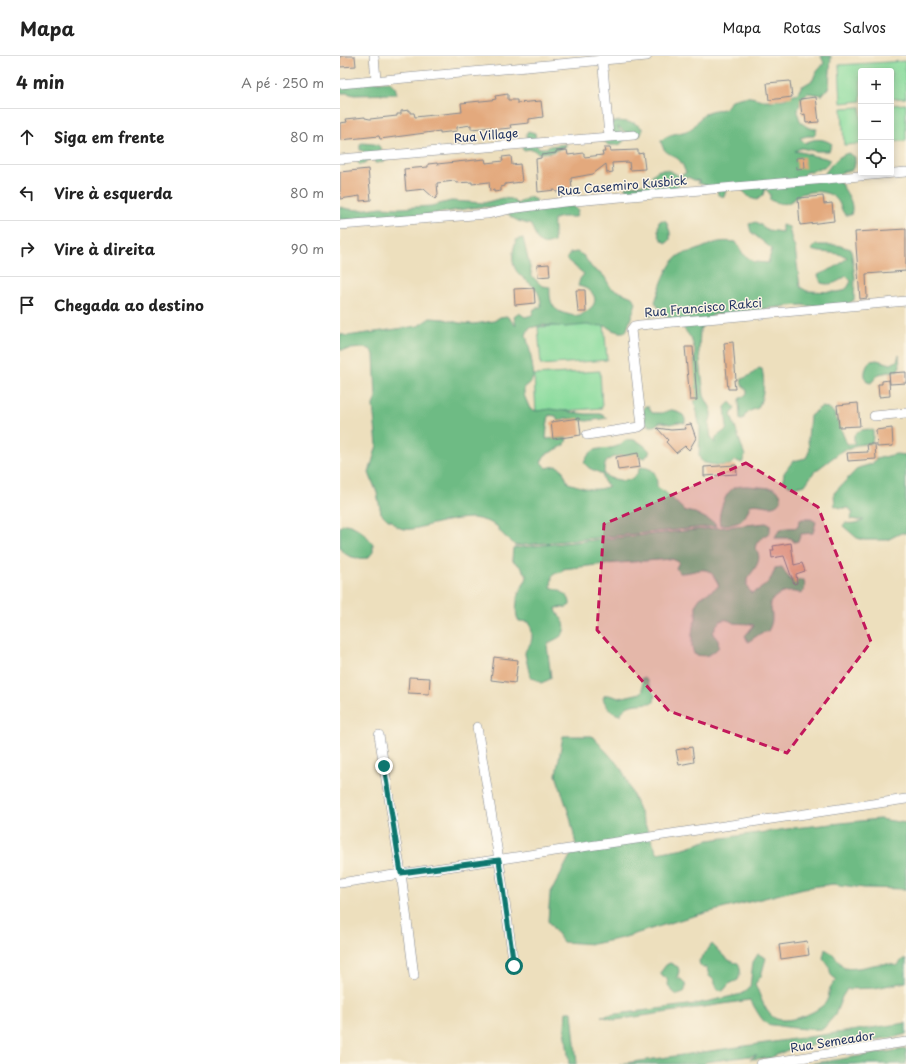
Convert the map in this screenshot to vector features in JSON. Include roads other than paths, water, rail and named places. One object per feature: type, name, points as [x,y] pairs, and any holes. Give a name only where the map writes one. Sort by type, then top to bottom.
[{"type":"street","points":[[374,56],[376,80]]},
{"type":"street","points":[[340,84],[602,58],[647,56]]},
{"type":"street","points":[[602,58],[609,136]]},
{"type":"street","name":"Rua Village","points":[[340,159],[634,135]]},
{"type":"street","name":"Rua Casemiro Kusbick","points":[[340,225],[487,214],[510,209],[564,202],[906,172]]},
{"type":"street","name":"Rua Francisco Rakci","points":[[587,435],[640,427],[642,425],[632,330],[634,326],[906,301]]},
{"type":"street","points":[[874,416],[906,413]]},
{"type":"street","points":[[477,727],[499,860],[514,966]]},
{"type":"street","points":[[379,735],[401,873],[414,976]]},
{"type":"street","points":[[340,883],[906,799]]},
{"type":"street","name":"Rua Semeador","points":[[761,1064],[906,1042]]}]
